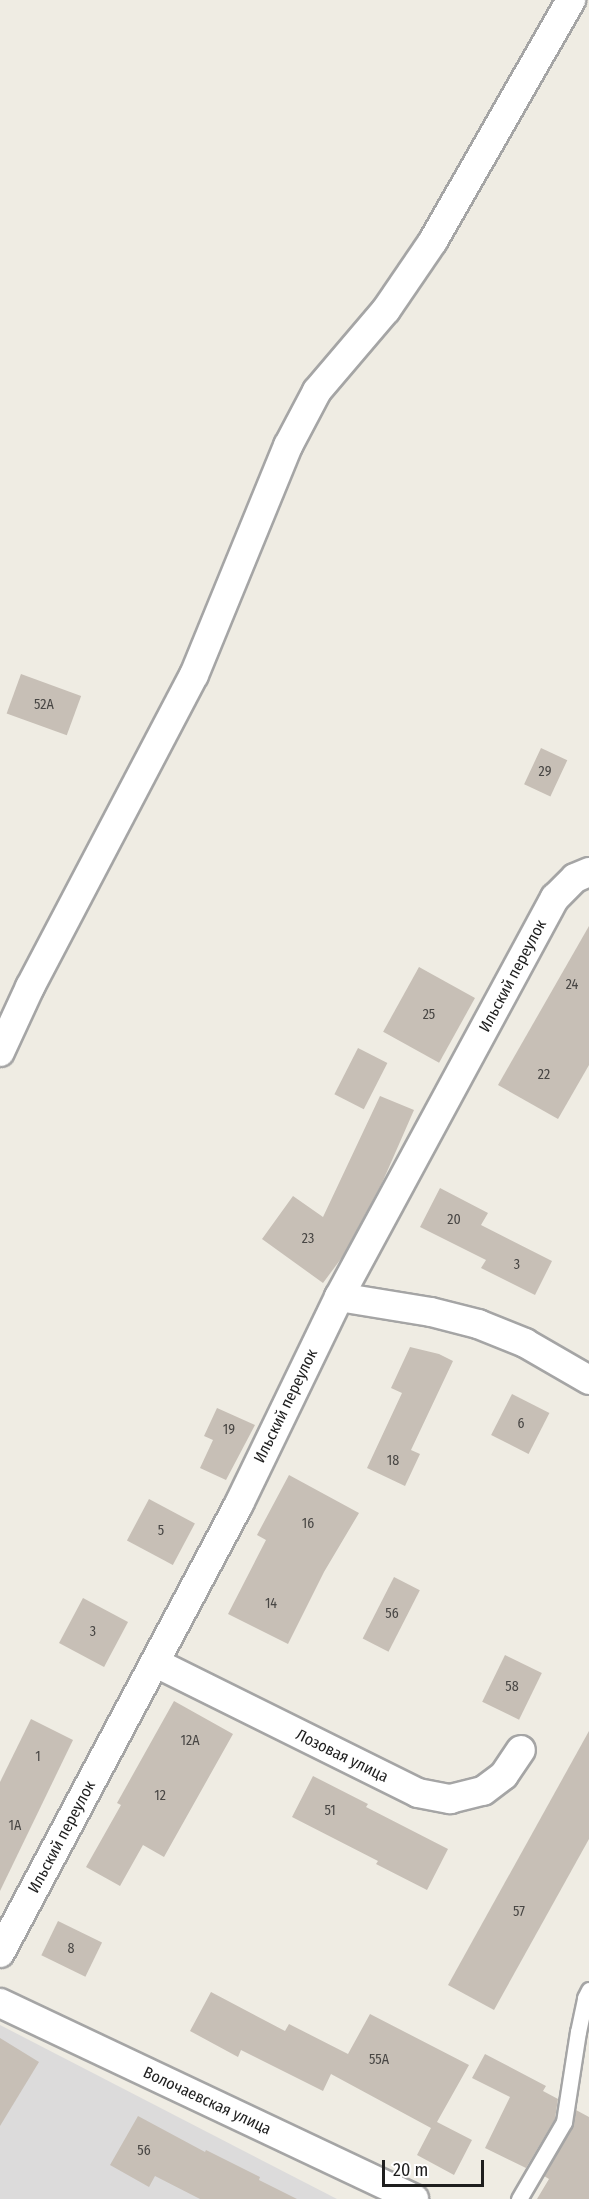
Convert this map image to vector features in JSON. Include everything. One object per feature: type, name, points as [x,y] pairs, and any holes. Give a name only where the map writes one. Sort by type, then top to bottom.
[{"type":"street","points":[[0,1052],[30,987],[194,675],[288,446],[318,391],[386,310],[433,241],[571,0]]},
{"type":"street","name":"Ильский переулок","points":[[0,1953],[239,1504],[339,1297],[555,898],[575,878],[589,872]]},
{"type":"street","points":[[339,1297],[431,1312],[478,1324],[525,1343],[589,1380]]},
{"type":"street","name":"Лозовая улица","points":[[156,1663],[418,1793],[450,1799],[483,1791],[504,1775],[521,1750]]},
{"type":"street","name":"Волочаевская улица","points":[[0,2004],[414,2199]]},
{"type":"lane","points":[[519,2199],[564,2122],[578,2032],[585,1998],[589,1990]]},
{"type":"shaded area","points":[[0,2025],[337,2199],[0,2199]]},
{"type":"building","points":[[21,674],[81,696],[67,735],[7,713]]},
{"type":"building","points":[[541,748],[567,760],[550,797],[524,784]]},
{"type":"building","points":[[589,926],[589,1065],[558,1119],[498,1085]]},
{"type":"building","points":[[419,967],[475,998],[439,1063],[383,1032]]},
{"type":"building","points":[[358,1048],[387,1063],[364,1109],[334,1094]]},
{"type":"building","points":[[380,1096],[414,1110],[382,1183],[343,1256],[323,1283],[262,1239],[293,1196],[323,1217]]},
{"type":"building","points":[[440,1188],[488,1213],[481,1225],[552,1261],[535,1295],[481,1268],[486,1260],[420,1227]]},
{"type":"building","points":[[410,1347],[439,1354],[453,1361],[411,1450],[420,1454],[405,1486],[367,1468],[402,1393],[391,1388]]},
{"type":"building","points":[[512,1394],[549,1413],[529,1454],[491,1435]]},
{"type":"building","points":[[217,1408],[255,1425],[226,1480],[200,1468],[213,1440],[204,1436]]},
{"type":"building","points":[[289,1475],[359,1513],[324,1572],[288,1644],[228,1614],[266,1540],[257,1535]]},
{"type":"building","points":[[149,1499],[195,1523],[173,1565],[127,1540]]},
{"type":"building","points":[[394,1577],[420,1590],[389,1652],[363,1638]]},
{"type":"building","points":[[83,1598],[128,1622],[104,1667],[59,1643]]},
{"type":"building","points":[[505,1655],[542,1673],[519,1720],[482,1702]]},
{"type":"building","points":[[174,1701],[233,1734],[164,1857],[143,1845],[120,1886],[86,1867],[121,1805],[117,1803]]},
{"type":"building","points":[[31,1719],[73,1740],[0,1891],[0,1782]]},
{"type":"building","points":[[589,1731],[589,1839],[494,2010],[448,1985]]},
{"type":"building","points":[[313,1776],[368,1804],[366,1807],[448,1849],[427,1890],[376,1864],[378,1861],[292,1817]]},
{"type":"building","points":[[58,1921],[102,1942],[85,1977],[41,1955]]},
{"type":"building","points":[[211,1992],[285,2031],[289,2024],[348,2054],[370,2014],[469,2065],[437,2122],[472,2140],[454,2175],[417,2155],[431,2128],[331,2074],[323,2091],[241,2050],[238,2057],[190,2031]]},
{"type":"building","points":[[0,2038],[39,2062],[0,2126]]},
{"type":"building","points":[[485,2054],[546,2086],[543,2091],[558,2099],[555,2119],[526,2168],[485,2148],[510,2097],[472,2078]]},
{"type":"building","points":[[576,2110],[589,2117],[589,2199],[537,2199],[549,2179],[544,2176],[573,2127]]},
{"type":"building","points":[[138,2116],[205,2152],[206,2150],[260,2177],[259,2180],[297,2199],[200,2199],[155,2176],[149,2187],[110,2165]]}]
